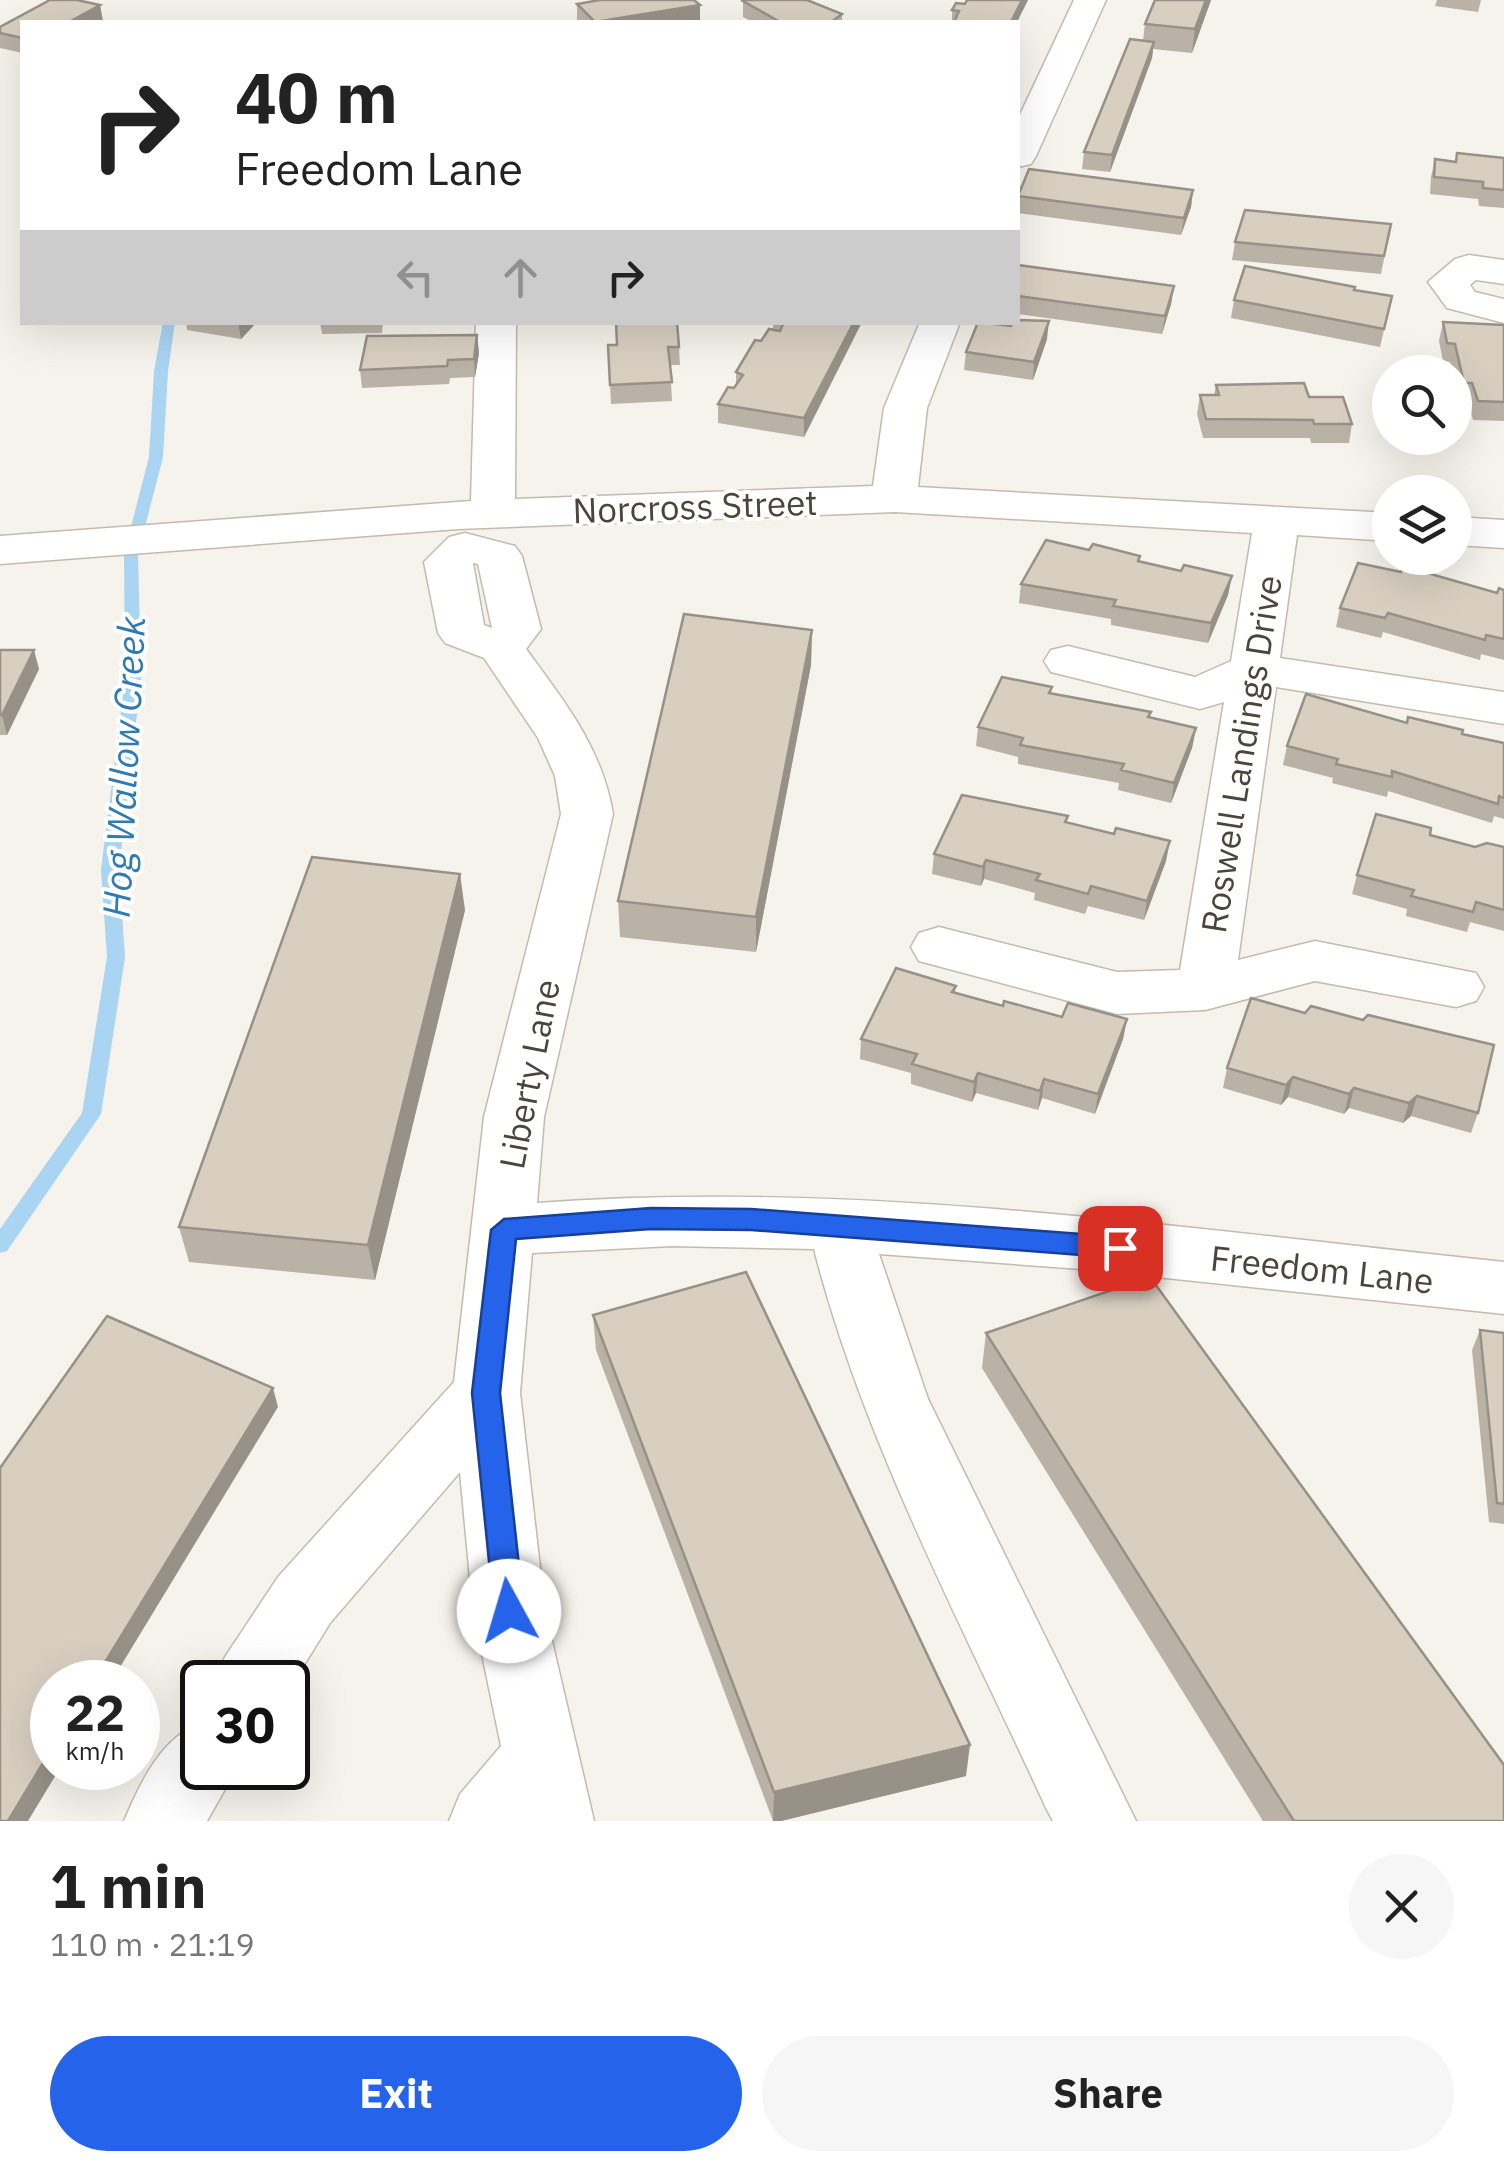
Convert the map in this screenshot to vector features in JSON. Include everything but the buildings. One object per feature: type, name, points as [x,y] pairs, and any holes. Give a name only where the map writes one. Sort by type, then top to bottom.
[{"type":"street","points":[[1020,152],[1090,0]]},
{"type":"street","points":[[1504,272],[1470,267],[1448,282],[1461,300],[1504,312]]},
{"type":"street","points":[[472,526],[491,482],[500,367],[496,325]]},
{"type":"street","points":[[896,499],[896,432],[905,397],[939,325]]},
{"type":"street","name":"Norcross Street","points":[[16,550],[896,499],[1372,526]]},
{"type":"street","name":"Roswell Landings Drive","points":[[1205,988],[1276,520]]},
{"type":"street","name":"Liberty Lane","points":[[505,620],[462,633],[447,562],[472,526],[499,556],[505,620],[582,776],[587,814],[514,1117],[486,1393],[509,1611],[548,1788]]},
{"type":"street","points":[[1472,532],[1504,534]]},
{"type":"street","points":[[1068,660],[1200,694],[1255,669],[1504,708]]},
{"type":"street","points":[[939,946],[1118,993],[1205,988],[1314,961],[1456,987]]},
{"type":"street","name":"Freedom Lane","points":[[504,1230],[651,1219],[751,1219],[1081,1244],[1504,1288]]},
{"type":"street","points":[[840,1226],[865,1320],[894,1399],[1074,1782],[1098,1821]]},
{"type":"street","points":[[265,1660],[304,1600],[486,1393]]},
{"type":"street","points":[[488,1821],[548,1788]]},
{"type":"street","points":[[163,1821],[182,1790]]},
{"type":"waterway","name":"Hog Wallow Creek","points":[[0,1245],[91,1114],[116,957],[110,870],[133,679],[131,554],[156,457],[161,371],[169,325]]},
{"type":"route","points":[[509,1611],[486,1393],[504,1230],[651,1219],[751,1219],[1120,1248]]}]
